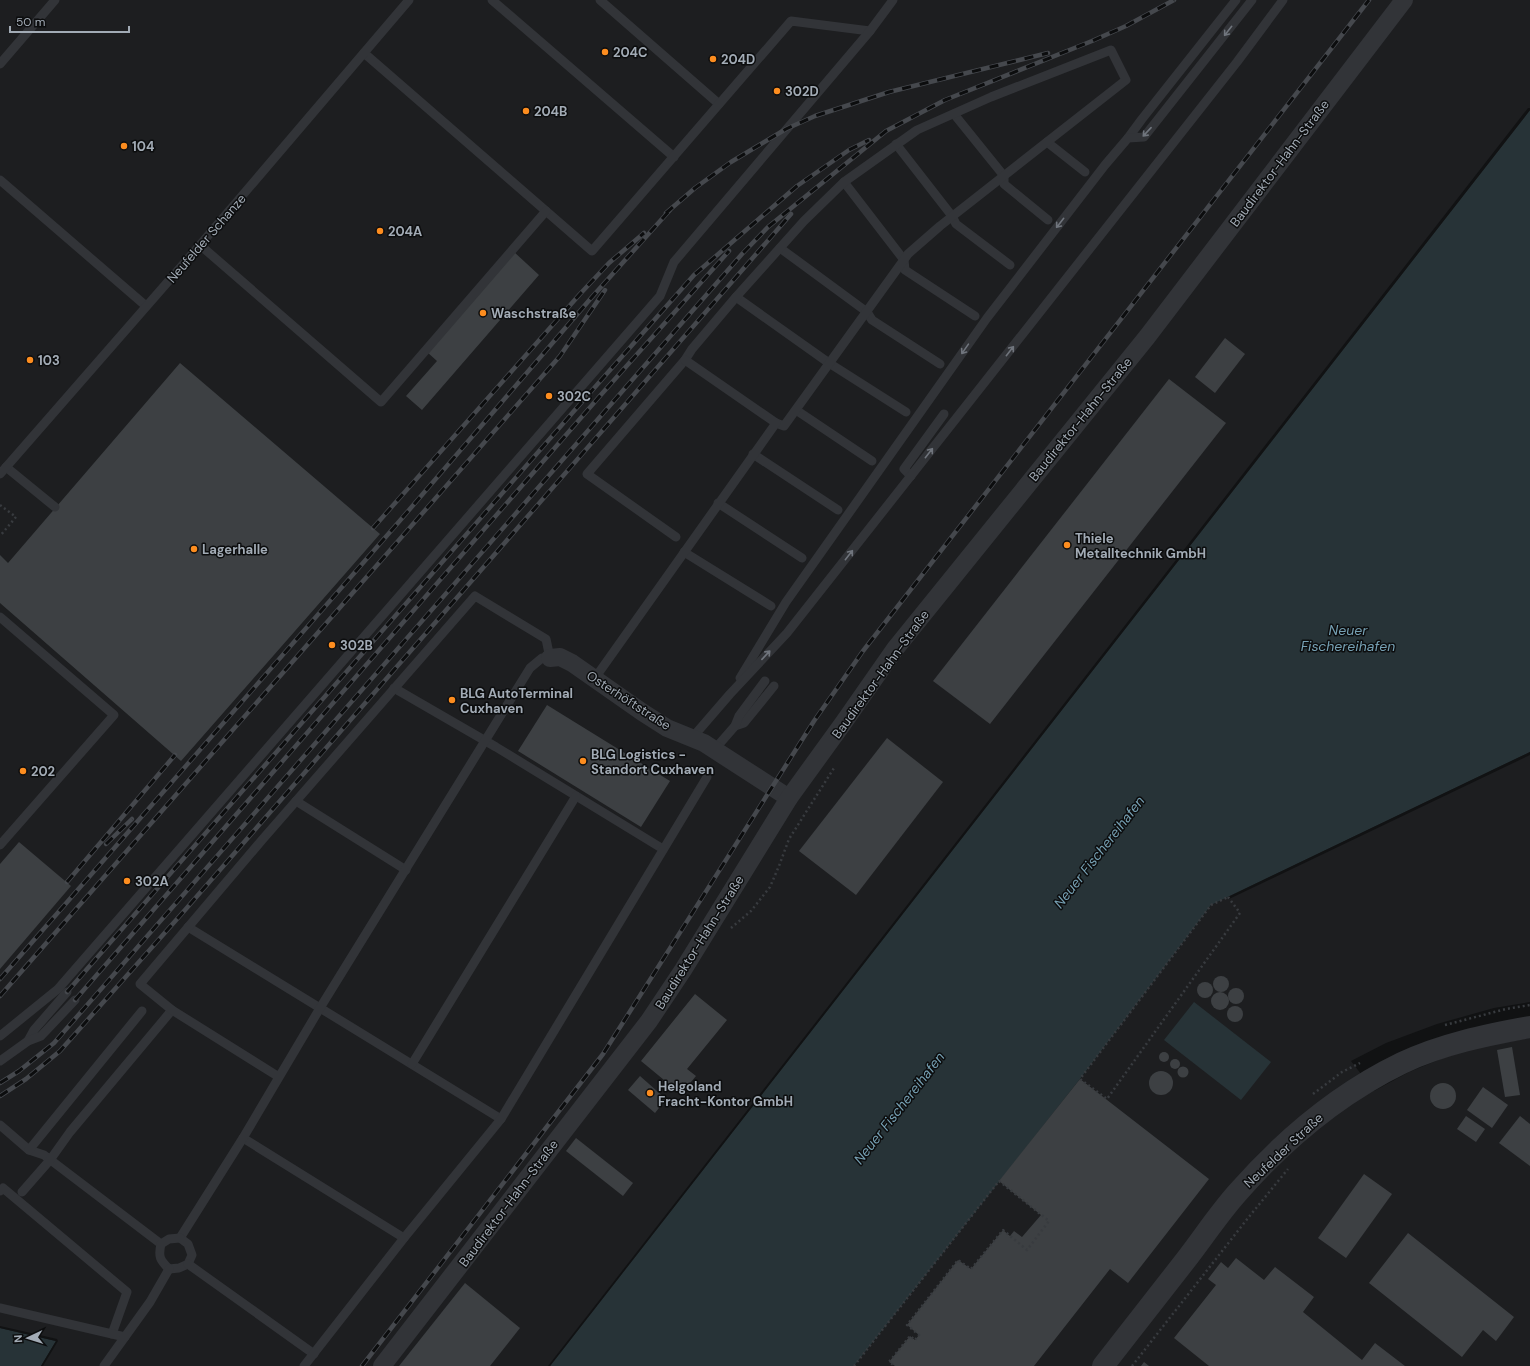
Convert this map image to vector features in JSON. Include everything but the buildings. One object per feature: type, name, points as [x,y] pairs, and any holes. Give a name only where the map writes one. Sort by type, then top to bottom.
[{"type":"street","name":"Baudirektor-Hahn-Straße","points":[[382,1366],[649,1020],[682,970],[789,798],[896,648],[1147,337],[1404,0]]},
{"type":"street","name":"Osterhöftstraße","points":[[550,658],[560,657],[572,663],[667,728],[704,743],[789,798]]},
{"type":"street","name":"Neufelder Straße","points":[[1103,1366],[1238,1191],[1295,1136],[1327,1109],[1369,1081],[1423,1054],[1465,1040],[1530,1027]]},
{"type":"lane","points":[[0,64],[55,0]]},
{"type":"lane","name":"Neufelder Schanze","points":[[3,470],[200,245],[409,0]]},
{"type":"lane","points":[[492,0],[674,157]]},
{"type":"lane","points":[[600,0],[719,104]]},
{"type":"lane","points":[[0,1036],[58,989],[655,302],[660,296],[674,262],[870,31],[893,0]]},
{"type":"lane","points":[[730,694],[786,602],[987,318],[1105,165],[1128,138],[1236,0]]},
{"type":"lane","points":[[1128,138],[1144,137],[1252,0]]},
{"type":"lane","points":[[692,738],[730,694],[787,633],[1237,62],[1284,0]]},
{"type":"lane","points":[[364,53],[592,251],[791,21],[870,31]]},
{"type":"lane","points":[[676,537],[587,474],[685,360],[692,349],[736,297],[809,215],[844,182],[917,130],[998,95],[1111,50],[1126,80],[952,216],[904,260],[784,426],[776,423],[685,360]]},
{"type":"lane","points":[[954,114],[1004,176],[1004,184],[1048,220]]},
{"type":"lane","points":[[1047,142],[1085,172]]},
{"type":"lane","points":[[896,144],[952,216],[956,224],[1010,265]]},
{"type":"lane","points":[[0,180],[146,306]]},
{"type":"lane","points":[[844,182],[904,260],[905,270],[975,316]]},
{"type":"lane","points":[[200,245],[381,402],[546,210]]},
{"type":"lane","points":[[780,248],[867,312],[872,320],[940,364]]},
{"type":"lane","points":[[736,297],[830,363],[906,412]]},
{"type":"lane","points":[[796,410],[872,461]]},
{"type":"lane","points":[[911,476],[904,469],[944,414]]},
{"type":"lane","points":[[595,678],[776,423]]},
{"type":"lane","points":[[753,454],[838,510]]},
{"type":"lane","points":[[3,470],[55,507]]},
{"type":"lane","points":[[718,504],[802,558]]},
{"type":"lane","points":[[684,552],[771,606]]},
{"type":"lane","points":[[180,1238],[243,1138],[279,1078],[320,1008],[530,668],[542,658],[550,658],[546,639],[476,596],[296,801],[140,984],[172,1010],[279,1078]]},
{"type":"lane","points":[[0,617],[114,715],[0,845]]},
{"type":"lane","points":[[714,750],[735,726],[739,716],[765,681]]},
{"type":"lane","points":[[735,726],[744,723],[774,686]]},
{"type":"lane","points":[[394,688],[663,849]]},
{"type":"lane","points":[[304,1366],[404,1238],[501,1119],[707,777]]},
{"type":"lane","points":[[412,1064],[576,796]]},
{"type":"lane","points":[[296,801],[406,870]]},
{"type":"lane","points":[[188,927],[501,1119]]},
{"type":"lane","points":[[28,1041],[34,1030],[67,992]]},
{"type":"lane","points":[[0,1061],[28,1041],[41,1036],[76,1000]]},
{"type":"lane","points":[[22,1192],[50,1160],[70,1132],[172,1010]]},
{"type":"lane","points":[[29,1150],[142,1011]]},
{"type":"lane","points":[[0,1125],[29,1150],[44,1155],[161,1244]]},
{"type":"lane","points":[[243,1138],[404,1238]]},
{"type":"lane","points":[[0,1191],[3,1188],[127,1292],[112,1334]]},
{"type":"lane","points":[[180,1238],[188,1244],[192,1255],[188,1264],[179,1268],[169,1268],[161,1262],[159,1253],[161,1244],[169,1239],[180,1238]]},
{"type":"lane","points":[[188,1264],[314,1354]]},
{"type":"lane","points":[[104,1366],[150,1302],[169,1268]]},
{"type":"lane","points":[[0,1308],[125,1337]]},
{"type":"path","points":[[0,506],[16,517],[0,536]]},
{"type":"path","points":[[727,933],[731,927],[751,911],[770,887],[789,839],[836,764]]},
{"type":"path","points":[[1228,897],[1240,913],[1107,1099],[1091,1087],[1080,1079],[1211,905],[1228,897]]},
{"type":"path","points":[[1132,1366],[1290,1167]]},
{"type":"path","points":[[854,1366],[999,1181],[1049,1222],[1027,1250],[1003,1230],[970,1269],[958,1260],[907,1325],[920,1335],[915,1340],[910,1336],[889,1362],[895,1366]]},
{"type":"shaded area","points":[[0,0],[1530,0],[1530,110],[550,1366],[41,1366],[56,1341],[0,1328]]},
{"type":"shaded area","points":[[1530,752],[1530,1002],[1494,1008],[1437,1024],[1386,1043],[1351,1061],[1374,1091],[1409,1072],[1443,1058],[1479,1047],[1530,1038],[1530,1366],[854,1366],[1080,1079],[1211,905]]},
{"type":"water","name":"Neuer Fischereihafen","points":[[1530,110],[1530,752],[1211,905],[1080,1079],[854,1366],[550,1366]]},
{"type":"water","points":[[1194,1002],[1271,1062],[1241,1100],[1164,1040]]},
{"type":"water","points":[[0,1328],[56,1341],[41,1366],[0,1366]]},
{"type":"pier","points":[[1528,108],[1530,108],[1530,110],[550,1366],[548,1366]]},
{"type":"pier","points":[[1530,752],[1530,755],[1229,899],[1228,897]]},
{"type":"pier","points":[[0,1326],[57,1339],[58,1341],[43,1366],[41,1366],[56,1341],[0,1328]]},
{"type":"railway","points":[[0,1083],[19,1071],[54,1043],[742,254],[768,227],[886,131],[945,100],[1126,26],[1174,0]]},
{"type":"railway","points":[[362,1366],[603,1054],[814,721],[863,651],[1369,0]]},
{"type":"railway","points":[[666,213],[695,188],[731,162],[786,129],[815,116],[889,92],[1048,53]]},
{"type":"railway","points":[[67,992],[694,275],[797,186],[849,150],[869,140]]},
{"type":"railway","points":[[0,979],[397,524],[592,297],[670,210]]},
{"type":"railway","points":[[0,1096],[26,1079],[60,1051],[185,910],[791,214]]},
{"type":"railway","points":[[373,528],[580,294],[609,263],[644,233]]},
{"type":"railway","points":[[75,1000],[599,397],[729,251]]},
{"type":"railway","points":[[0,996],[560,356],[605,290]]},
{"type":"railway","points":[[67,882],[175,755]]},
{"type":"railway","points":[[106,844],[132,819]]},
{"type":"place","name":"204C","points":[[605,52]]},
{"type":"place","name":"204D","points":[[713,59]]},
{"type":"place","name":"302D","points":[[777,91]]},
{"type":"place","name":"204B","points":[[526,111]]},
{"type":"place","name":"104","points":[[124,146]]},
{"type":"place","name":"204A","points":[[380,231]]},
{"type":"place","name":"Waschstraße","points":[[483,313]]},
{"type":"place","name":"103","points":[[30,360]]},
{"type":"place","name":"302C","points":[[549,396]]},
{"type":"place","name":"Thiele Metalltechnik GmbH","points":[[1067,545]]},
{"type":"place","name":"Lagerhalle","points":[[194,549]]},
{"type":"place","name":"302B","points":[[332,645]]},
{"type":"place","name":"BLG AutoTerminal Cuxhaven","points":[[452,700]]},
{"type":"place","name":"BLG Logistics - Standort Cuxhaven","points":[[583,761]]},
{"type":"place","name":"202","points":[[23,771]]},
{"type":"place","name":"302A","points":[[127,881]]},
{"type":"place","name":"Helgoland Fracht-Kontor GmbH","points":[[650,1093]]}]
